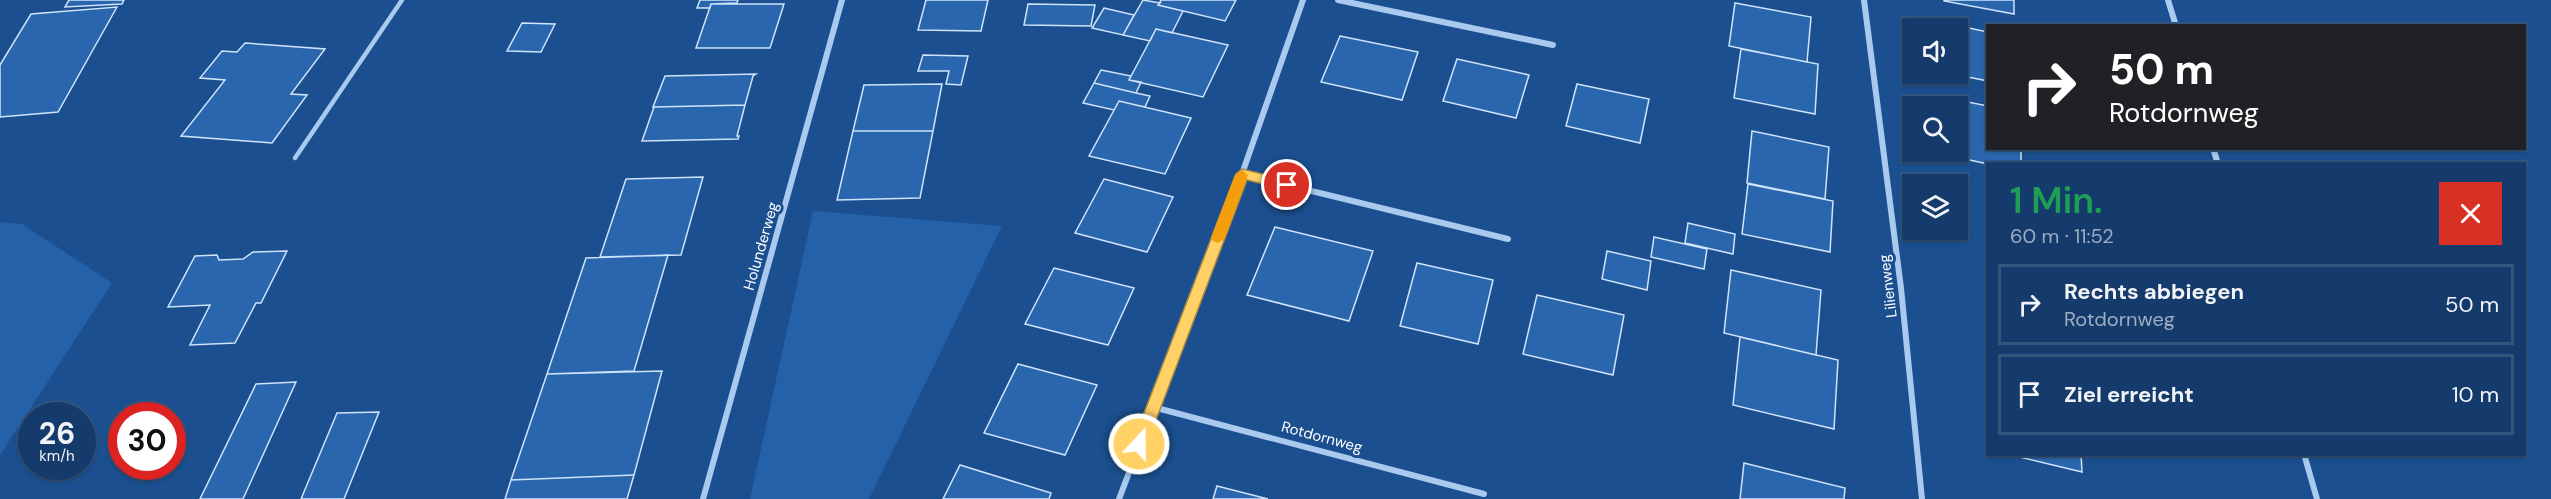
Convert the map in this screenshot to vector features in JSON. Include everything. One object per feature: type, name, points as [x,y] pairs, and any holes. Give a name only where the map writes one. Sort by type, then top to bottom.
[{"type":"street","name":"Holunderweg","points":[[703,499],[842,0]]},
{"type":"street","points":[[1119,499],[1242,174],[1303,0]]},
{"type":"street","points":[[1338,0],[1553,45]]},
{"type":"street","name":"Lilienweg","points":[[1864,0],[1901,288],[1922,499]]},
{"type":"street","points":[[2168,0],[2175,24]]},
{"type":"street","points":[[1242,174],[1508,239]]},
{"type":"street","name":"Rotdornweg","points":[[1153,407],[1484,494]]},
{"type":"street","points":[[2305,456],[2317,499]]},
{"type":"lane","points":[[296,158],[402,0]]},
{"type":"shaded area","points":[[813,211],[1002,226],[869,499],[750,499]]},
{"type":"shaded area","points":[[0,222],[22,224],[112,283],[35,402],[18,402],[18,427],[0,455]]},
{"type":"building","points":[[69,0],[124,0],[122,4],[65,7]]},
{"type":"building","points":[[700,0],[738,0],[737,3],[711,4],[710,8],[697,8]]},
{"type":"building","points":[[926,0],[988,0],[981,31],[918,30]]},
{"type":"building","points":[[1143,0],[1183,11],[1172,33],[1156,29],[1150,41],[1123,35]]},
{"type":"building","points":[[1161,0],[1236,0],[1225,21],[1158,5]]},
{"type":"building","points":[[2014,0],[2014,14],[1944,1]]},
{"type":"building","points":[[1735,3],[1811,17],[1807,62],[1729,46]]},
{"type":"building","points":[[711,4],[784,4],[770,48],[696,48]]},
{"type":"building","points":[[1028,4],[1095,5],[1091,26],[1024,25]]},
{"type":"building","points":[[117,7],[58,112],[0,117],[0,65],[31,14]]},
{"type":"building","points":[[1104,8],[1134,15],[1123,35],[1092,28]]},
{"type":"building","points":[[522,23],[555,24],[541,52],[507,51]]},
{"type":"building","points":[[1968,28],[1986,32],[1986,81],[1968,77]]},
{"type":"building","points":[[1156,29],[1228,45],[1203,97],[1129,80]]},
{"type":"building","points":[[1340,36],[1418,52],[1402,100],[1321,82]]},
{"type":"building","points":[[245,43],[325,49],[291,94],[307,95],[272,143],[181,136],[225,80],[200,78],[222,51],[237,52]]},
{"type":"building","points":[[1741,49],[1818,64],[1815,114],[1734,98]]},
{"type":"building","points":[[923,55],[968,56],[961,85],[946,84],[949,71],[918,71]]},
{"type":"building","points":[[1457,59],[1529,75],[1516,118],[1443,101]]},
{"type":"building","points":[[1101,70],[1131,76],[1129,80],[1141,82],[1136,93],[1094,83]]},
{"type":"building","points":[[756,74],[753,76],[745,105],[653,107],[665,76]]},
{"type":"building","points":[[1094,83],[1150,96],[1145,107],[1119,101],[1114,110],[1083,103]]},
{"type":"building","points":[[942,84],[933,131],[853,131],[864,85]]},
{"type":"building","points":[[1577,84],[1649,99],[1640,143],[1566,126]]},
{"type":"building","points":[[1119,101],[1191,118],[1165,174],[1089,156]]},
{"type":"building","points":[[1968,102],[1986,106],[1986,150],[2021,150],[2021,162],[1986,164],[1968,160]]},
{"type":"building","points":[[745,105],[738,139],[642,141],[654,107]]},
{"type":"building","points":[[853,131],[933,131],[920,198],[837,200]]},
{"type":"building","points":[[1752,131],[1829,147],[1825,199],[1747,183]]},
{"type":"building","points":[[703,177],[681,255],[600,257],[626,179]]},
{"type":"building","points":[[1104,179],[1173,197],[1147,252],[1075,233]]},
{"type":"building","points":[[1748,184],[1833,201],[1830,252],[1742,234]]},
{"type":"building","points":[[1688,223],[1735,234],[1733,254],[1685,243]]},
{"type":"building","points":[[1275,227],[1373,251],[1349,321],[1247,295]]},
{"type":"building","points":[[1654,237],[1707,249],[1704,269],[1651,257]]},
{"type":"building","points":[[287,251],[261,303],[256,303],[235,343],[190,345],[210,305],[168,307],[195,256],[217,255],[219,260],[243,259],[253,252]]},
{"type":"building","points":[[1607,251],[1651,261],[1647,290],[1602,279]]},
{"type":"building","points":[[668,255],[634,371],[547,374],[586,258]]},
{"type":"building","points":[[1417,263],[1493,280],[1478,344],[1400,326]]},
{"type":"building","points":[[1054,268],[1134,288],[1108,345],[1025,324]]},
{"type":"building","points":[[1731,270],[1821,290],[1816,355],[1724,333]]},
{"type":"building","points":[[1537,295],[1624,315],[1613,375],[1523,354]]},
{"type":"building","points":[[1740,337],[1838,360],[1834,429],[1733,405]]},
{"type":"building","points":[[1018,364],[1097,385],[1065,455],[984,433]]},
{"type":"building","points":[[662,371],[634,475],[511,480],[547,374]]},
{"type":"building","points":[[296,382],[243,499],[200,499],[256,384]]},
{"type":"building","points":[[379,412],[344,499],[301,499],[337,413]]},
{"type":"building","points":[[2015,456],[2081,456],[2082,472]]},
{"type":"building","points":[[1744,463],[1845,488],[1844,499],[1740,499]]},
{"type":"building","points":[[960,465],[1051,493],[1049,499],[943,499]]},
{"type":"building","points":[[634,475],[627,499],[505,499],[511,480]]},
{"type":"building","points":[[1217,486],[1268,499],[1213,499]]},
{"type":"slow traffic","points":[[1218,238],[1242,175]]},
{"type":"route","points":[[1139,444],[1242,174],[1287,185]]}]
